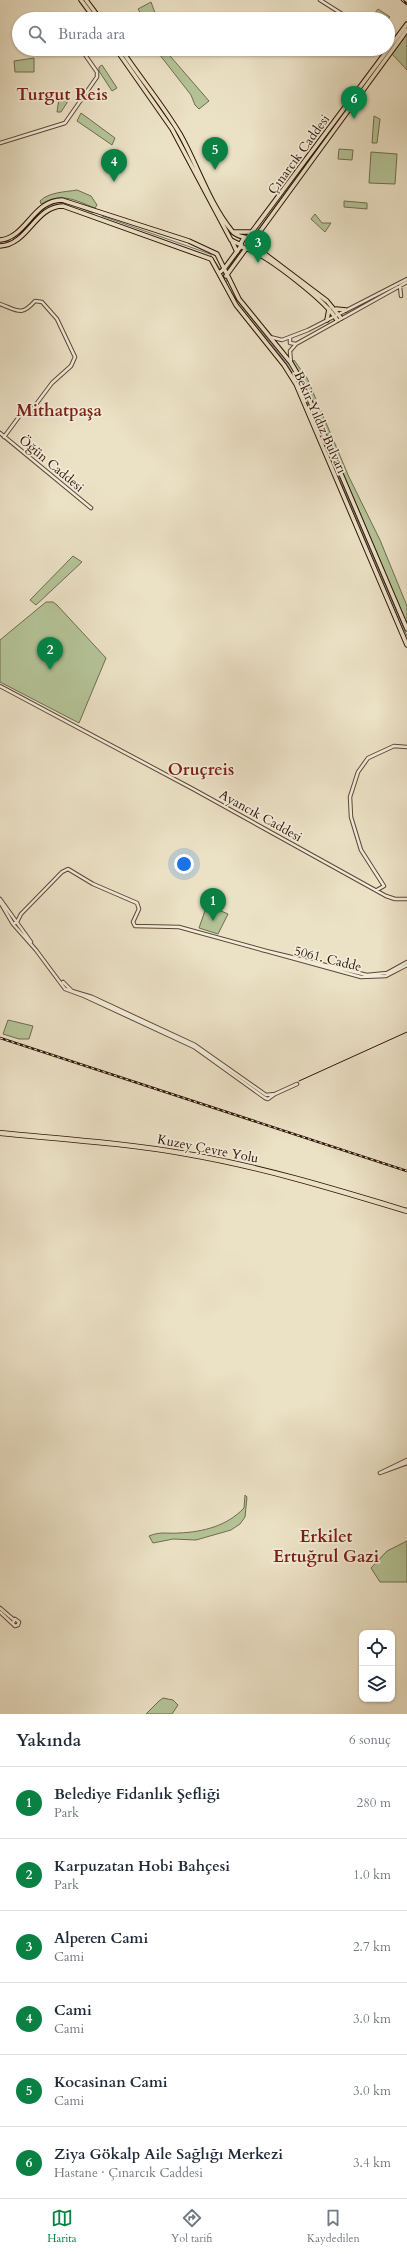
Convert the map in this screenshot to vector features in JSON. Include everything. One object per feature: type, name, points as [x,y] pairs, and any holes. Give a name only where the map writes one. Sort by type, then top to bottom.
[{"type":"highway","name":"Kuzey Çevre Yolu","points":[[0,1134],[130,1148],[215,1162],[280,1176],[407,1212]]},
{"type":"main road","points":[[81,0],[90,12]]},
{"type":"main road","points":[[86,0],[95,12]]},
{"type":"main road","name":"Çınarcık Caddesi","points":[[395,39],[407,24]]},
{"type":"main road","name":"Çınarcık Caddesi","points":[[395,47],[407,30]]},
{"type":"main road","points":[[121,56],[172,129],[237,252]]},
{"type":"main road","points":[[126,56],[179,134],[218,210],[231,231],[253,243],[341,318]]},
{"type":"main road","name":"Çınarcık Caddesi","points":[[224,269],[382,56]]},
{"type":"main road","name":"Çınarcık Caddesi","points":[[222,279],[253,243],[388,56]]},
{"type":"main road","name":"Bekir Yıldız Bulvarı","points":[[0,240],[12,236],[45,205],[55,201],[64,200],[207,248],[217,254],[239,299],[291,363],[303,385],[407,629]]},
{"type":"main road","name":"Bekir Yıldız Bulvarı","points":[[0,246],[15,242],[46,212],[54,207],[63,206],[205,255],[212,260],[236,305],[284,365],[298,388],[407,645]]},
{"type":"main road","points":[[231,231],[239,233],[251,232]]},
{"type":"main road","points":[[231,240],[247,250],[262,256],[331,308],[346,310]]},
{"type":"main road","points":[[221,262],[228,264]]},
{"type":"main road","points":[[219,272],[224,269]]},
{"type":"main road","points":[[327,320],[331,308]]},
{"type":"main road","points":[[337,315],[337,320]]},
{"type":"street","points":[[320,0],[339,12]]},
{"type":"street","points":[[0,143],[67,122],[97,77],[97,72],[86,56]]},
{"type":"street","points":[[266,334],[282,340],[290,338],[407,279]]},
{"type":"street","points":[[291,363],[290,351],[296,344],[407,282]]},
{"type":"street","points":[[393,290],[401,296],[401,286]]},
{"type":"street","points":[[0,304],[20,312],[28,309],[35,301],[42,302],[57,319],[65,340],[75,357],[71,366],[52,383],[28,414],[21,414],[4,437]]},
{"type":"street","points":[[290,338],[290,343],[296,344]]},
{"type":"street","name":"Öğün Caddesi","points":[[0,433],[91,508]]},
{"type":"street","name":"Ayancık Caddesi","points":[[0,686],[196,790],[377,890],[395,899],[407,899]]},
{"type":"street","points":[[377,890],[384,886],[361,850],[351,817],[350,797],[358,772],[368,758],[394,746],[407,747]]},
{"type":"street","name":"5061. Cadde","points":[[21,914],[63,871],[68,868],[93,884],[137,903],[139,908],[133,920],[135,925],[179,927],[364,977],[386,976],[407,964]]},
{"type":"street","points":[[0,899],[18,921],[36,950]]},
{"type":"street","points":[[0,902],[12,922],[36,950],[68,992],[84,996],[194,1047],[265,1098],[268,1099],[275,1094],[297,1084]]},
{"type":"street","points":[[12,922],[21,914]]},
{"type":"street","points":[[18,921],[21,914]]},
{"type":"street","points":[[12,922],[18,921]]},
{"type":"street","points":[[407,1461],[380,1473],[407,1461]]},
{"type":"street","points":[[0,1608],[14,1620],[18,1620],[19,1624],[16,1626],[0,1612]]},
{"type":"street","points":[[13,1624],[14,1620]]},
{"type":"green space","points":[[151,2],[155,12],[140,12],[138,9]]},
{"type":"green space","points":[[407,34],[407,70],[394,56],[395,50]]},
{"type":"green space","points":[[161,56],[170,56],[209,101],[199,109],[195,105],[191,95]]},
{"type":"green space","points":[[34,58],[34,72],[15,72],[14,61]]},
{"type":"green space","points":[[102,65],[117,88],[112,91],[99,71],[99,67]]},
{"type":"green space","points":[[60,92],[70,98],[61,112],[57,112]]},
{"type":"green space","points":[[81,113],[115,138],[112,145],[77,121]]},
{"type":"green space","points":[[374,116],[380,119],[377,143],[372,143]]},
{"type":"green space","points":[[339,149],[353,150],[352,160],[338,159]]},
{"type":"green space","points":[[371,152],[397,154],[395,184],[369,183]]},
{"type":"green space","points":[[77,190],[91,196],[97,205],[95,208],[68,198],[55,198],[41,204],[40,201],[48,196]]},
{"type":"green space","points":[[344,201],[367,203],[367,209],[344,207]]},
{"type":"green space","points":[[315,214],[322,223],[331,223],[325,232],[311,219]]},
{"type":"green space","points":[[294,360],[307,378],[349,477],[380,540],[407,606],[407,624],[304,381],[293,362]]},
{"type":"green space","points":[[73,556],[82,562],[36,605],[30,600]]},
{"type":"green space","points":[[46,602],[53,602],[57,605],[106,658],[79,723],[0,682],[0,640]]},
{"type":"green space","points":[[207,905],[228,914],[218,934],[199,928]]},
{"type":"green space","points":[[8,1020],[33,1026],[29,1039],[19,1039],[3,1034]]},
{"type":"green space","points":[[245,1495],[247,1497],[245,1517],[240,1524],[231,1530],[196,1540],[173,1539],[153,1543],[149,1536],[161,1533],[197,1531],[222,1524],[244,1508]]},
{"type":"green space","points":[[407,1541],[407,1582],[380,1582],[371,1568],[387,1551]]},
{"type":"green space","points":[[163,1698],[173,1700],[178,1705],[172,1714],[146,1714],[159,1701]]},
{"type":"waterway","points":[[395,43],[407,27]]},
{"type":"waterway","points":[[352,101],[385,56]]},
{"type":"waterway","points":[[252,238],[348,106]]},
{"type":"waterway","points":[[13,239],[36,215],[43,210],[57,203],[66,203]]},
{"type":"waterway","points":[[80,208],[93,213]]},
{"type":"waterway","points":[[102,216],[210,254],[220,269]]},
{"type":"waterway","points":[[245,246],[250,240]]},
{"type":"waterway","points":[[0,242],[9,241]]},
{"type":"waterway","points":[[228,269],[238,254]]},
{"type":"waterway","points":[[226,280],[227,285]]},
{"type":"waterway","points":[[233,295],[287,364],[299,384],[407,636]]},
{"type":"tram line","points":[[299,1081],[407,1032]]},
{"type":"railway","points":[[402,0],[407,4]]},
{"type":"railway","points":[[0,1038],[407,1171]]},
{"type":"place","name":"Ziya Gökalp Aile Sağlığı Merkezi","points":[[354,119]]},
{"type":"place","name":"Kocasinan Cami","points":[[215,170]]},
{"type":"place","name":"Cami","points":[[114,182]]},
{"type":"place","name":"Alperen Cami","points":[[258,263]]},
{"type":"place","name":"Karpuzatan Hobi Bahçesi","points":[[50,670]]},
{"type":"place","name":"Belediye Fidanlık Şefliği","points":[[213,921]]},
{"type":"district","name":"Turgut Reis","points":[[62,94]]},
{"type":"district","name":"Mithatpaşa","points":[[59,410]]},
{"type":"district","name":"Oruçreis","points":[[201,769]]},
{"type":"district","name":"Erkilet Ertuğrul Gazi","points":[[326,1546]]}]
